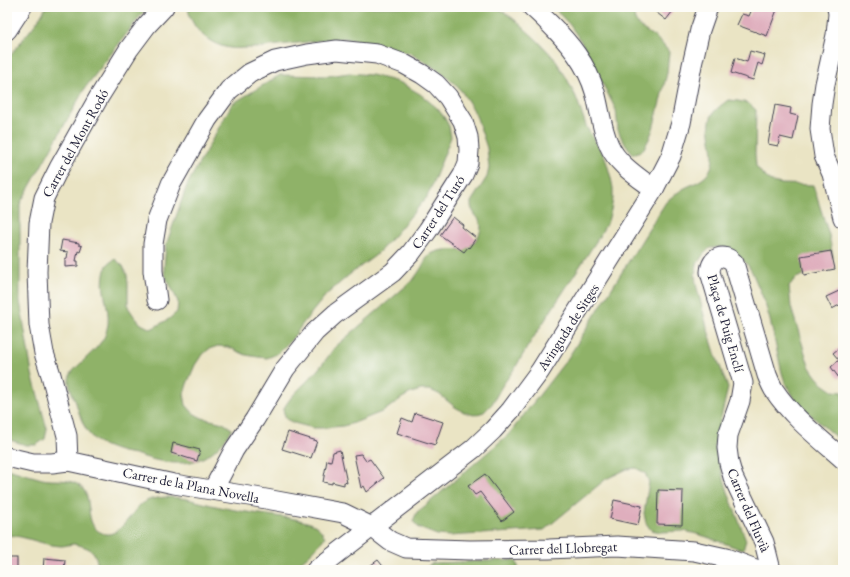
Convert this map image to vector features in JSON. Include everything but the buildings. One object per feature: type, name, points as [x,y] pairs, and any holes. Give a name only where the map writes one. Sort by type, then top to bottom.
[{"type":"street","points":[[7,30],[22,7]]},
{"type":"street","name":"Carrer del Mont Rodó","points":[[68,461],[66,436],[44,353],[39,325],[37,272],[39,223],[44,198],[99,97],[129,49],[147,25],[164,7]]},
{"type":"street","points":[[532,7],[537,10],[565,38],[587,72],[594,90],[609,145],[617,159],[654,189]]},
{"type":"street","name":"Avinguda de Sitges","points":[[316,570],[473,449],[494,430],[540,371],[654,189],[671,156],[680,123],[700,30],[708,7]]},
{"type":"street","points":[[837,7],[838,14],[836,35],[825,84],[820,129],[824,156],[838,175],[843,218]]},
{"type":"street","name":"Carrer del Turó","points":[[157,300],[153,271],[153,244],[157,220],[171,184],[207,120],[229,90],[250,73],[275,61],[307,54],[337,50],[378,54],[404,64],[422,74],[436,84],[448,97],[463,121],[468,137],[470,150],[468,163],[463,176],[428,230],[411,253],[393,272],[335,314],[315,332],[285,369],[255,419],[234,450],[213,490]]},
{"type":"street","name":"Plaça de Puig Enclí","points":[[743,383],[710,272],[710,267],[718,258],[727,258],[734,263],[767,376]]},
{"type":"street","points":[[743,383],[767,376],[774,389],[795,416],[843,459]]},
{"type":"street","name":"Carrer del Fluvià","points":[[743,383],[740,400],[728,435],[727,448],[729,463],[733,477],[764,542],[772,570]]},
{"type":"street","name":"Carrer de la Plana Novella","points":[[7,457],[34,463],[68,461],[174,484],[343,514],[372,527]]},
{"type":"street","name":"Carrer del Llobregat","points":[[372,527],[390,541],[406,548],[470,550],[617,546],[694,551],[726,558],[758,570]]},
{"type":"green space","points":[[46,7],[147,7],[85,88],[20,204],[20,301],[32,374],[47,429],[45,439],[36,445],[26,445],[7,439],[7,61]]},
{"type":"green space","points":[[188,7],[497,7],[515,20],[554,58],[576,97],[587,128],[605,157],[613,188],[611,210],[608,221],[597,240],[502,386],[492,404],[484,412],[474,415],[464,412],[455,407],[439,394],[430,390],[421,390],[411,393],[384,411],[343,426],[313,428],[294,423],[286,419],[283,410],[292,397],[319,368],[334,348],[413,280],[429,256],[439,251],[457,250],[468,247],[473,244],[478,236],[481,228],[479,219],[471,207],[471,202],[487,177],[489,168],[487,148],[473,109],[462,92],[438,70],[410,53],[344,38],[260,48],[230,48],[222,46],[208,39],[202,34],[192,22]]},
{"type":"green space","points":[[553,7],[635,7],[634,18],[639,26],[658,40],[669,52],[667,73],[653,129],[643,150],[633,154],[622,139],[618,130],[616,110],[582,43],[570,25]]},
{"type":"green space","points":[[349,73],[371,75],[401,83],[420,94],[437,108],[444,117],[449,126],[451,137],[427,197],[376,255],[349,275],[326,295],[292,339],[277,354],[267,358],[258,357],[246,355],[228,347],[218,346],[209,349],[201,356],[195,365],[187,384],[184,394],[186,405],[193,413],[202,418],[223,423],[232,429],[212,452],[201,459],[190,462],[164,462],[123,452],[98,442],[91,436],[83,423],[70,388],[69,380],[74,370],[99,345],[106,333],[108,324],[108,310],[103,277],[107,265],[115,259],[123,266],[127,275],[128,307],[141,324],[151,329],[169,319],[177,312],[178,302],[165,275],[164,267],[166,245],[187,185],[232,104],[280,75],[328,76]]},
{"type":"green space","points":[[728,100],[748,103],[756,110],[756,166],[763,175],[772,182],[782,184],[813,185],[829,235],[833,257],[827,266],[796,278],[789,286],[791,307],[809,366],[823,384],[833,391],[843,392],[843,441],[832,434],[801,406],[785,382],[764,300],[747,264],[731,249],[721,247],[710,248],[697,264],[695,274],[696,284],[707,327],[728,388],[714,447],[729,495],[746,540],[743,550],[693,533],[683,531],[661,532],[651,530],[646,523],[644,513],[649,482],[645,473],[636,468],[627,469],[606,479],[544,530],[449,536],[437,535],[419,528],[413,521],[417,512],[509,434],[568,358],[666,202],[683,189],[702,179],[708,174],[713,156],[710,136],[710,122],[715,111]]},
{"type":"green space","points":[[7,469],[42,479],[71,482],[80,486],[87,497],[92,524],[102,533],[113,533],[119,529],[141,504],[148,500],[174,497],[253,513],[303,521],[317,527],[321,530],[325,537],[308,556],[287,570],[98,570],[94,554],[91,550],[85,547],[74,544],[63,546],[54,545],[7,535]]},
{"type":"green space","points":[[516,560],[519,570],[425,570],[425,568],[433,563]]}]
